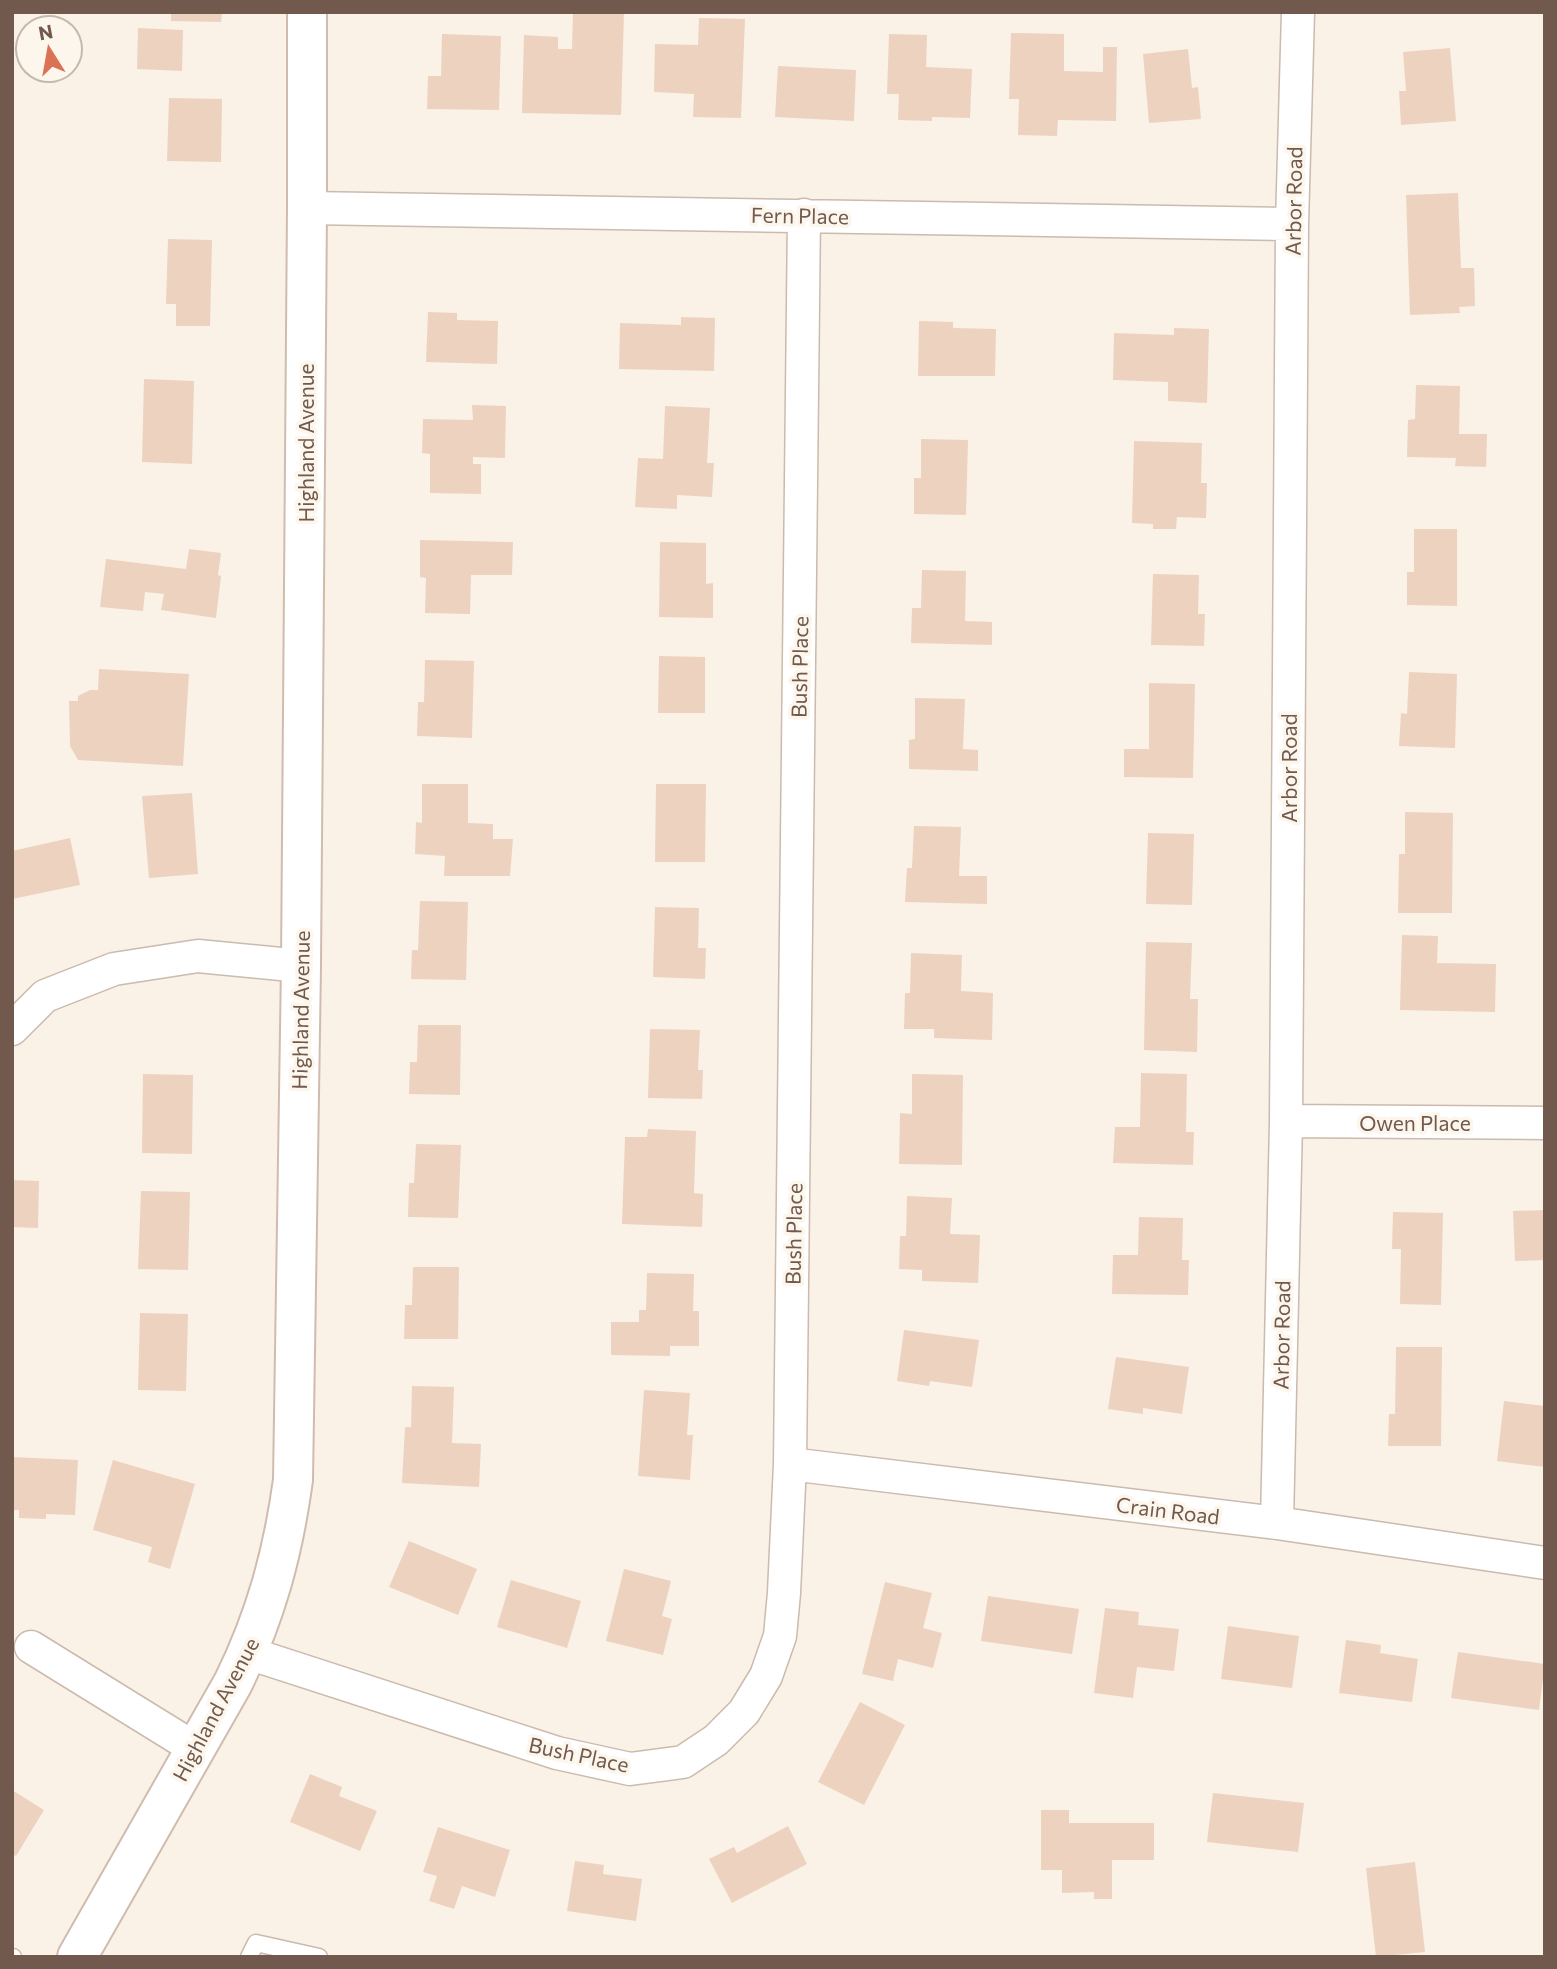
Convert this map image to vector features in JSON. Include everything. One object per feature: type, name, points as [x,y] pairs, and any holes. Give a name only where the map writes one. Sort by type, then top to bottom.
[{"type":"street","name":"Highland Avenue","points":[[77,1957],[248,1653],[273,1585],[293,1479],[301,966],[307,12]]},
{"type":"street","name":"Arbor Road","points":[[1277,1523],[1286,1121],[1292,224],[1298,12]]},
{"type":"street","name":"Fern Place","points":[[307,208],[1292,224]]},
{"type":"street","name":"Bush Place","points":[[248,1653],[557,1753],[630,1769],[684,1762],[716,1740],[744,1712],[766,1676],[780,1636],[790,1464],[804,215]]},
{"type":"street","points":[[12,1029],[46,996],[114,969],[198,956],[301,966]]},
{"type":"street","name":"Owen Place","points":[[1286,1121],[1545,1123]]},
{"type":"street","name":"Crain Road","points":[[790,1464],[1277,1523],[1545,1563]]},
{"type":"street","points":[[30,1647],[196,1749]]},
{"type":"lane","points":[[249,1957],[256,1942],[320,1957]]},
{"type":"building","points":[[171,12],[222,12],[221,22],[171,21]]},
{"type":"building","points":[[573,12],[624,13],[621,115],[522,113],[524,35],[558,37],[558,49],[572,49]]},
{"type":"building","points":[[699,18],[745,19],[741,118],[693,117],[694,94],[654,92],[655,44],[698,45]]},
{"type":"building","points":[[138,28],[183,30],[182,71],[137,69]]},
{"type":"building","points":[[1011,33],[1064,34],[1064,71],[1103,72],[1103,47],[1117,47],[1116,121],[1058,120],[1057,136],[1018,135],[1019,99],[1009,99]]},
{"type":"building","points":[[442,34],[501,36],[499,110],[427,109],[428,76],[441,76]]},
{"type":"building","points":[[889,34],[927,35],[926,67],[972,69],[970,118],[898,120],[899,94],[887,94]]},
{"type":"building","points":[[1450,48],[1456,121],[1401,125],[1399,91],[1406,91],[1403,52]]},
{"type":"building","points":[[1188,49],[1192,88],[1198,87],[1201,119],[1149,123],[1143,54]]},
{"type":"building","points":[[778,66],[856,70],[854,121],[775,117]]},
{"type":"building","points":[[169,98],[222,99],[221,162],[167,161]]},
{"type":"building","points":[[1458,193],[1461,268],[1474,268],[1475,306],[1459,307],[1460,313],[1410,315],[1406,195]]},
{"type":"building","points":[[168,239],[212,240],[210,326],[176,326],[176,304],[166,304]]},
{"type":"building","points":[[428,312],[457,313],[457,320],[498,321],[497,364],[426,362]]},
{"type":"building","points":[[681,317],[715,318],[714,371],[619,369],[620,323],[681,325]]},
{"type":"building","points":[[919,321],[953,322],[953,328],[996,329],[995,376],[918,376]]},
{"type":"building","points":[[1174,328],[1209,329],[1207,403],[1168,401],[1168,382],[1113,380],[1114,333],[1174,335]]},
{"type":"building","points":[[144,379],[194,381],[192,464],[142,462]]},
{"type":"building","points":[[1416,385],[1460,386],[1459,434],[1487,434],[1486,467],[1455,466],[1456,458],[1407,457],[1408,420],[1415,419]]},
{"type":"building","points":[[472,405],[506,406],[505,458],[473,457],[473,464],[481,464],[481,494],[430,493],[430,454],[422,453],[423,419],[473,420]]},
{"type":"building","points":[[665,406],[710,408],[707,463],[714,463],[712,497],[677,495],[677,509],[635,507],[638,458],[663,459]]},
{"type":"building","points":[[921,439],[968,440],[966,515],[914,514],[914,478],[921,478]]},
{"type":"building","points":[[1134,441],[1202,443],[1201,483],[1207,483],[1206,518],[1177,517],[1176,529],[1153,529],[1153,524],[1132,523]]},
{"type":"building","points":[[1414,529],[1457,529],[1457,606],[1407,605],[1407,572],[1414,572]]},
{"type":"building","points":[[420,540],[513,542],[512,575],[471,575],[470,614],[425,613],[426,578],[420,577]]},
{"type":"building","points":[[660,542],[706,543],[706,584],[713,583],[713,618],[659,617]]},
{"type":"building","points":[[189,549],[221,553],[216,618],[161,610],[164,594],[145,592],[143,611],[100,607],[106,559],[186,569]]},
{"type":"building","points":[[922,570],[966,571],[965,621],[992,622],[992,645],[911,643],[912,608],[921,608]]},
{"type":"building","points":[[1153,574],[1199,575],[1198,614],[1205,614],[1204,646],[1151,645]]},
{"type":"building","points":[[659,656],[705,657],[705,713],[658,713]]},
{"type":"building","points":[[425,660],[474,661],[472,738],[417,736],[418,702],[424,702]]},
{"type":"building","points":[[99,669],[189,674],[183,766],[78,760],[70,746],[69,701],[78,701],[78,696],[90,690],[98,690]]},
{"type":"building","points":[[1409,672],[1457,674],[1455,748],[1399,746],[1401,713],[1407,714]]},
{"type":"building","points":[[1149,683],[1195,684],[1193,778],[1124,777],[1124,749],[1149,749]]},
{"type":"building","points":[[915,698],[965,699],[963,749],[978,750],[978,771],[909,769],[909,740],[915,739]]},
{"type":"building","points":[[422,784],[468,784],[468,823],[493,824],[493,839],[513,839],[510,876],[444,876],[445,856],[415,854],[416,822],[422,823]]},
{"type":"building","points":[[656,784],[706,784],[705,862],[655,862]]},
{"type":"building","points":[[192,793],[198,874],[149,878],[142,796]]},
{"type":"building","points":[[1405,812],[1453,813],[1452,913],[1398,913],[1399,854],[1405,854]]},
{"type":"building","points":[[914,826],[961,827],[959,876],[987,876],[987,904],[905,902],[907,868],[912,868]]},
{"type":"building","points":[[1148,833],[1194,834],[1192,905],[1146,904]]},
{"type":"building","points":[[70,838],[80,885],[12,899],[12,851]]},
{"type":"building","points":[[420,901],[468,902],[466,980],[411,979],[412,950],[418,950]]},
{"type":"building","points":[[655,907],[699,908],[698,948],[706,948],[705,979],[653,977]]},
{"type":"building","points":[[1402,935],[1438,936],[1437,963],[1496,964],[1495,1012],[1400,1010]]},
{"type":"building","points":[[1146,942],[1192,943],[1190,999],[1198,999],[1197,1052],[1144,1050]]},
{"type":"building","points":[[911,953],[962,955],[961,991],[993,993],[992,1040],[934,1038],[934,1029],[904,1029],[905,993],[910,993]]},
{"type":"building","points":[[418,1025],[461,1025],[460,1095],[409,1094],[410,1062],[417,1062]]},
{"type":"building","points":[[650,1029],[700,1030],[698,1070],[703,1070],[702,1099],[648,1098]]},
{"type":"building","points":[[1141,1073],[1187,1074],[1186,1132],[1194,1132],[1193,1165],[1113,1163],[1115,1127],[1140,1127]]},
{"type":"building","points":[[143,1074],[193,1075],[192,1154],[142,1153]]},
{"type":"building","points":[[912,1074],[963,1075],[962,1165],[899,1164],[900,1113],[912,1114]]},
{"type":"building","points":[[648,1129],[696,1131],[694,1193],[703,1194],[702,1227],[622,1224],[625,1137],[647,1137]]},
{"type":"building","points":[[416,1144],[461,1145],[458,1218],[408,1217],[409,1183],[414,1183]]},
{"type":"building","points":[[12,1180],[39,1181],[38,1228],[12,1227]]},
{"type":"building","points":[[141,1191],[190,1192],[188,1270],[138,1269]]},
{"type":"building","points":[[907,1196],[952,1198],[950,1234],[980,1235],[978,1283],[922,1281],[922,1270],[899,1269],[900,1236],[906,1236]]},
{"type":"building","points":[[1545,1210],[1545,1260],[1515,1261],[1513,1211]]},
{"type":"building","points":[[1393,1212],[1443,1213],[1441,1305],[1400,1304],[1401,1249],[1392,1249]]},
{"type":"building","points":[[1139,1217],[1183,1218],[1182,1260],[1189,1260],[1188,1295],[1112,1294],[1113,1255],[1138,1255]]},
{"type":"building","points":[[413,1267],[459,1267],[458,1339],[404,1339],[405,1305],[412,1305]]},
{"type":"building","points":[[647,1273],[694,1274],[693,1311],[699,1311],[699,1346],[670,1346],[670,1356],[611,1355],[611,1322],[639,1322],[639,1310],[646,1310]]},
{"type":"building","points":[[140,1313],[188,1314],[186,1391],[138,1390]]},
{"type":"building","points":[[904,1330],[979,1340],[972,1387],[930,1381],[929,1386],[897,1381]]},
{"type":"building","points":[[1396,1347],[1442,1347],[1441,1446],[1388,1446],[1389,1414],[1395,1414]]},
{"type":"building","points":[[1116,1357],[1189,1367],[1182,1414],[1143,1408],[1143,1414],[1108,1409]]},
{"type":"building","points":[[412,1386],[454,1387],[452,1443],[481,1444],[479,1487],[402,1483],[405,1427],[411,1427]]},
{"type":"building","points":[[644,1390],[690,1393],[687,1435],[693,1435],[690,1480],[638,1476]]},
{"type":"building","points":[[1504,1401],[1545,1406],[1545,1467],[1497,1461]]},
{"type":"building","points":[[12,1457],[78,1460],[75,1515],[46,1514],[46,1519],[19,1518],[19,1510],[12,1510]]},
{"type":"building","points":[[113,1460],[195,1484],[170,1569],[148,1562],[152,1547],[93,1530]]},
{"type":"building","points":[[409,1541],[477,1569],[458,1615],[389,1587]]},
{"type":"building","points":[[624,1569],[671,1581],[662,1616],[672,1619],[663,1655],[606,1641]]},
{"type":"building","points":[[511,1580],[581,1601],[567,1648],[497,1627]]},
{"type":"building","points":[[885,1582],[932,1593],[923,1628],[942,1633],[933,1668],[898,1659],[893,1681],[862,1674]]},
{"type":"building","points":[[988,1596],[1079,1609],[1072,1654],[981,1641]]},
{"type":"building","points":[[1105,1608],[1139,1612],[1138,1625],[1179,1629],[1174,1671],[1137,1667],[1133,1698],[1094,1693]]},
{"type":"building","points":[[1228,1626],[1299,1636],[1292,1688],[1221,1679]]},
{"type":"building","points":[[1346,1640],[1381,1645],[1380,1653],[1418,1659],[1412,1702],[1339,1693]]},
{"type":"building","points":[[1458,1652],[1545,1664],[1539,1710],[1451,1698]]},
{"type":"building","points":[[860,1702],[905,1725],[864,1805],[818,1782]]},
{"type":"building","points":[[310,1774],[342,1787],[339,1796],[377,1811],[360,1851],[290,1822]]},
{"type":"building","points":[[12,1790],[44,1810],[16,1856],[12,1854]]},
{"type":"building","points":[[1213,1793],[1304,1803],[1298,1852],[1207,1842]]},
{"type":"building","points":[[1041,1810],[1069,1810],[1069,1823],[1154,1823],[1154,1860],[1112,1860],[1112,1899],[1094,1899],[1094,1892],[1062,1893],[1062,1870],[1041,1870]]},
{"type":"building","points":[[788,1826],[807,1864],[732,1903],[709,1859],[734,1847],[737,1853]]},
{"type":"building","points":[[438,1827],[510,1850],[495,1897],[462,1886],[454,1909],[429,1901],[437,1876],[423,1872]]},
{"type":"building","points":[[575,1861],[604,1865],[603,1874],[642,1879],[636,1921],[567,1911]]},
{"type":"building","points":[[1415,1862],[1425,1952],[1376,1957],[1366,1868]]}]
